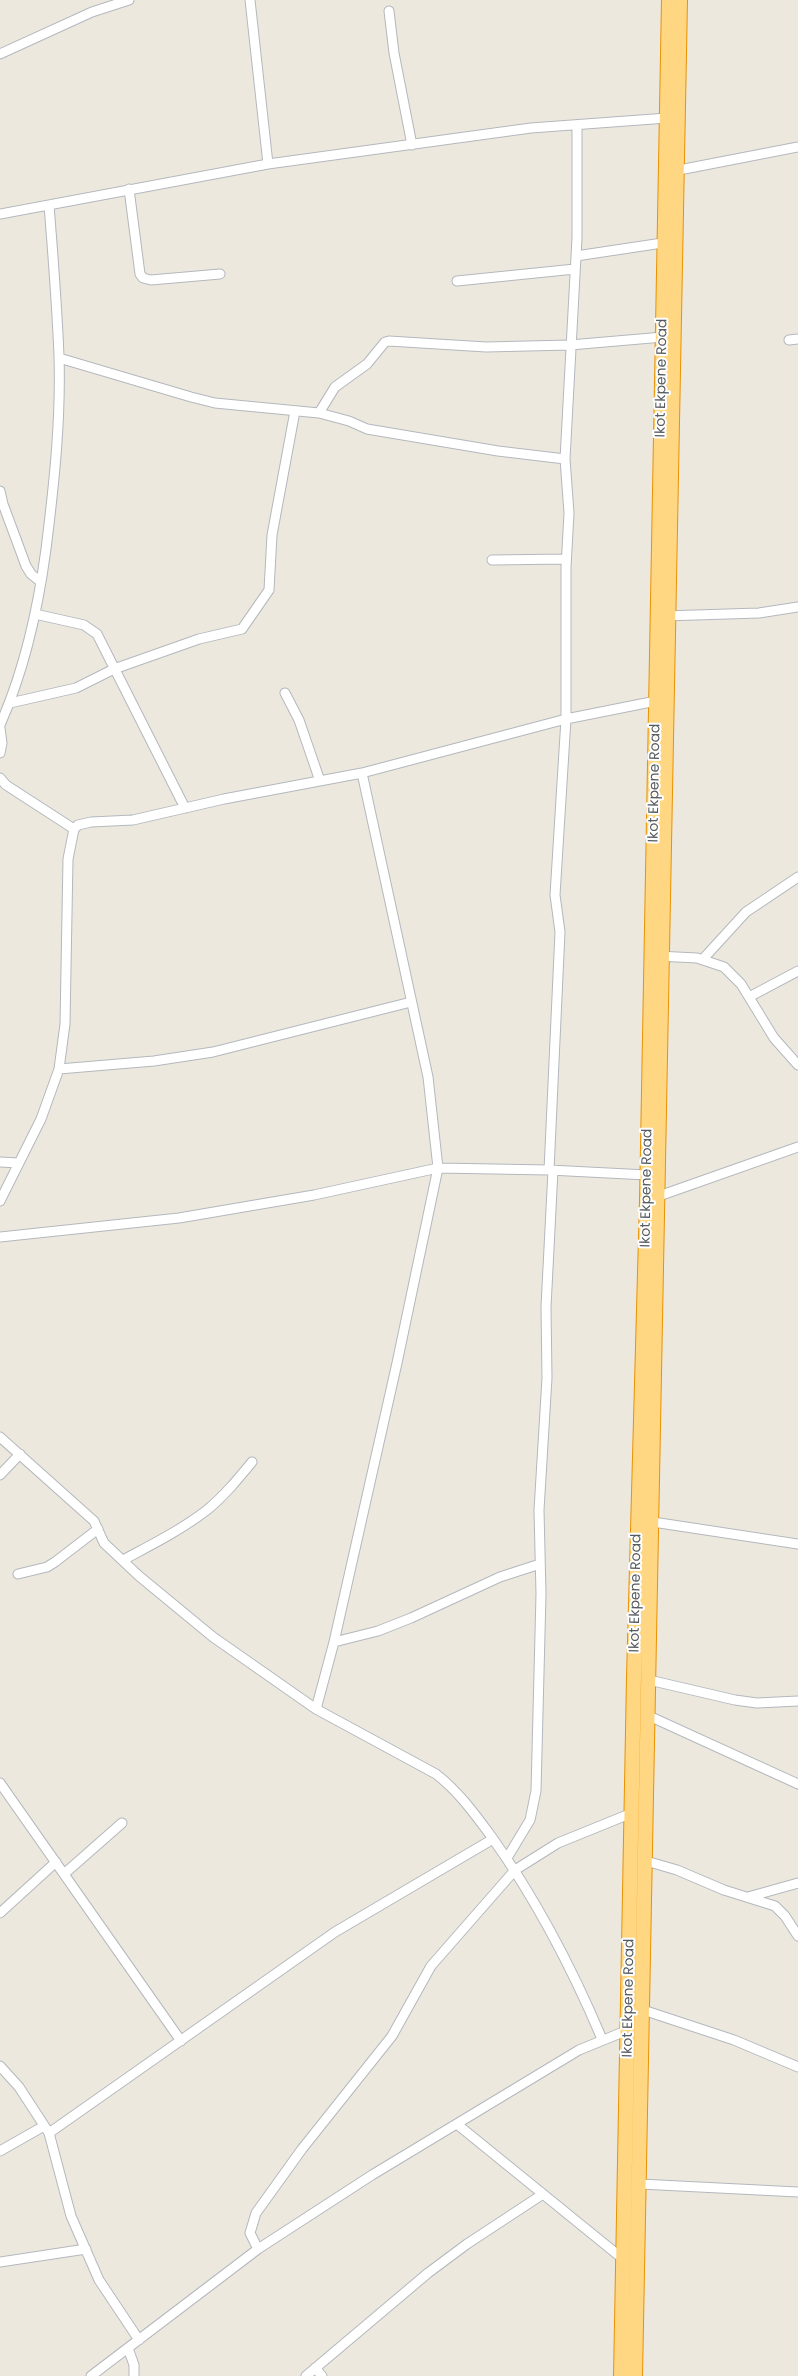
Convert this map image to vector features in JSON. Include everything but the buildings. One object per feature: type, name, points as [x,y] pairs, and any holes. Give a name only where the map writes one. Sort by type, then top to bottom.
[{"type":"highway","name":"Ikot Ekpene Road","points":[[669,0],[667,118],[671,172]]},
{"type":"highway","name":"Ikot Ekpene Road","points":[[621,2376],[647,1175],[656,956],[671,172],[680,0]]},
{"type":"highway","name":"Ikot Ekpene Road","points":[[636,2376],[659,1196],[656,956],[656,701],[662,616],[662,338],[670,242]]},
{"type":"street","points":[[0,54],[92,12],[129,0]]},
{"type":"street","points":[[250,0],[268,164]]},
{"type":"street","points":[[389,11],[394,53],[412,145]]},
{"type":"street","points":[[0,214],[268,164],[531,128],[667,118]]},
{"type":"street","points":[[507,1858],[530,1820],[536,1791],[539,1742],[539,1510],[547,1378],[546,1308],[560,932],[555,895],[566,719],[566,560],[569,513],[566,459],[570,345],[576,256],[576,125]]},
{"type":"street","points":[[671,172],[798,147]]},
{"type":"street","points":[[129,190],[140,274],[143,278],[151,280],[220,274]]},
{"type":"street","points":[[0,753],[2,743],[0,726],[10,703],[32,633],[41,582],[56,465],[59,358],[49,204]]},
{"type":"street","points":[[576,256],[670,242]]},
{"type":"street","points":[[457,281],[575,269]]},
{"type":"street","points":[[319,414],[335,387],[367,364],[385,342],[389,341],[486,348],[570,345],[662,338]]},
{"type":"street","points":[[59,358],[215,403],[319,414],[349,421],[367,429],[498,451],[566,459]]},
{"type":"street","points":[[10,703],[76,688],[114,669],[199,639],[238,632],[264,601],[272,579],[272,535],[295,411]]},
{"type":"street","points":[[0,491],[2,504],[26,566],[31,574],[41,582]]},
{"type":"street","points":[[492,560],[566,560]]},
{"type":"street","points":[[662,616],[759,613],[798,607]]},
{"type":"street","points":[[35,614],[76,622],[91,629],[96,634],[185,808]]},
{"type":"street","points":[[284,694],[299,720],[320,781]]},
{"type":"street","points":[[0,1201],[41,1120],[59,1069],[65,1024],[68,859],[74,829],[80,823],[133,820],[362,773],[566,719],[656,701]]},
{"type":"street","points":[[316,1709],[334,1642],[397,1363],[438,1168],[430,1087],[410,1002],[362,773]]},
{"type":"street","points":[[0,778],[6,785],[74,829]]},
{"type":"street","points":[[703,959],[746,912],[798,877]]},
{"type":"street","points":[[656,956],[703,959],[724,967],[741,984],[774,1038],[798,1065]]},
{"type":"street","points":[[749,997],[798,971]]},
{"type":"street","points":[[59,1069],[154,1061],[213,1052],[410,1002]]},
{"type":"street","points":[[659,1196],[798,1147]]},
{"type":"street","points":[[0,1162],[19,1163]]},
{"type":"street","points":[[0,1237],[179,1218],[314,1195],[438,1168],[551,1170],[647,1175]]},
{"type":"street","points":[[0,1437],[94,1522],[104,1543],[173,1605],[213,1637],[316,1709],[436,1774],[466,1802],[515,1870],[570,1966],[602,2039]]},
{"type":"street","points":[[0,1475],[20,1454]]},
{"type":"street","points":[[123,1560],[197,1518],[225,1493],[252,1462]]},
{"type":"street","points":[[653,1522],[798,1544]]},
{"type":"street","points":[[18,1574],[47,1567],[98,1529]]},
{"type":"street","points":[[334,1642],[378,1631],[403,1622],[500,1577],[540,1564]]},
{"type":"street","points":[[649,1680],[742,1701],[757,1703],[798,1701]]},
{"type":"street","points":[[649,1716],[798,1784]]},
{"type":"street","points":[[0,1783],[181,2041]]},
{"type":"street","points":[[258,2249],[250,2234],[256,2213],[302,2150],[392,2036],[431,1966],[515,1870],[558,1843],[632,1813]]},
{"type":"street","points":[[64,1874],[122,1823]]},
{"type":"street","points":[[0,2151],[46,2129],[181,2041],[335,1932],[493,1839]]},
{"type":"street","points":[[646,1861],[677,1870],[724,1890],[775,1906],[785,1916],[798,1936]]},
{"type":"street","points":[[0,1913],[56,1862]]},
{"type":"street","points":[[747,1897],[798,1883]]},
{"type":"street","points":[[643,2010],[734,2040],[798,2067]]},
{"type":"street","points":[[91,2376],[258,2249],[372,2175],[458,2125],[579,2050],[628,2030]]},
{"type":"street","points":[[0,2066],[19,2088],[46,2129],[72,2216],[99,2280],[139,2340]]},
{"type":"street","points":[[458,2125],[623,2259]]},
{"type":"street","points":[[640,2184],[798,2192]]},
{"type":"street","points":[[306,2376],[428,2272],[543,2194]]},
{"type":"street","points":[[0,2262],[86,2249]]},
{"type":"street","points":[[128,2348],[134,2365],[134,2376]]},
{"type":"street","points":[[315,2368],[322,2376]]}]
